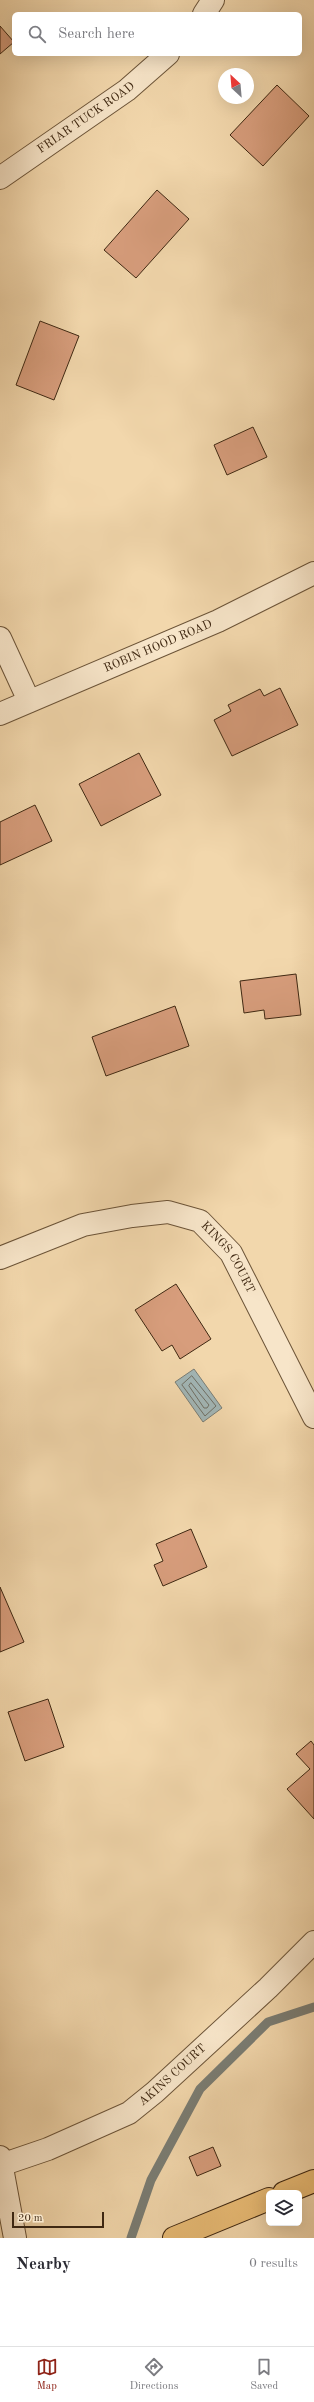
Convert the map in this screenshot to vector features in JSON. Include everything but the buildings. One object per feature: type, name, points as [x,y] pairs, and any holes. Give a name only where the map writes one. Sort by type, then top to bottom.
[{"type":"main road","points":[[292,2190],[314,2181]]},
{"type":"main road","points":[[174,2238],[266,2200]]},
{"type":"street","points":[[205,12],[213,0]]},
{"type":"street","name":"FRIAR TUCK ROAD","points":[[0,178],[127,90],[166,56]]},
{"type":"street","name":"ROBIN HOOD ROAD","points":[[0,714],[218,621],[314,574]]},
{"type":"street","points":[[0,638],[29,701]]},
{"type":"street","name":"KINGS COURT","points":[[0,1258],[83,1225],[132,1216],[168,1212],[200,1221],[231,1253],[314,1417]]},
{"type":"street","name":"AKINS COURT","points":[[1,2161],[48,2149],[129,2112],[156,2092],[268,1988],[314,1942]]},
{"type":"street","points":[[1,2161],[15,2238]]},
{"type":"water","points":[[194,1369],[222,1408],[203,1422],[175,1382]]},
{"type":"waterway","points":[[131,2238],[151,2180],[200,2089],[268,2022],[314,2007]]}]
